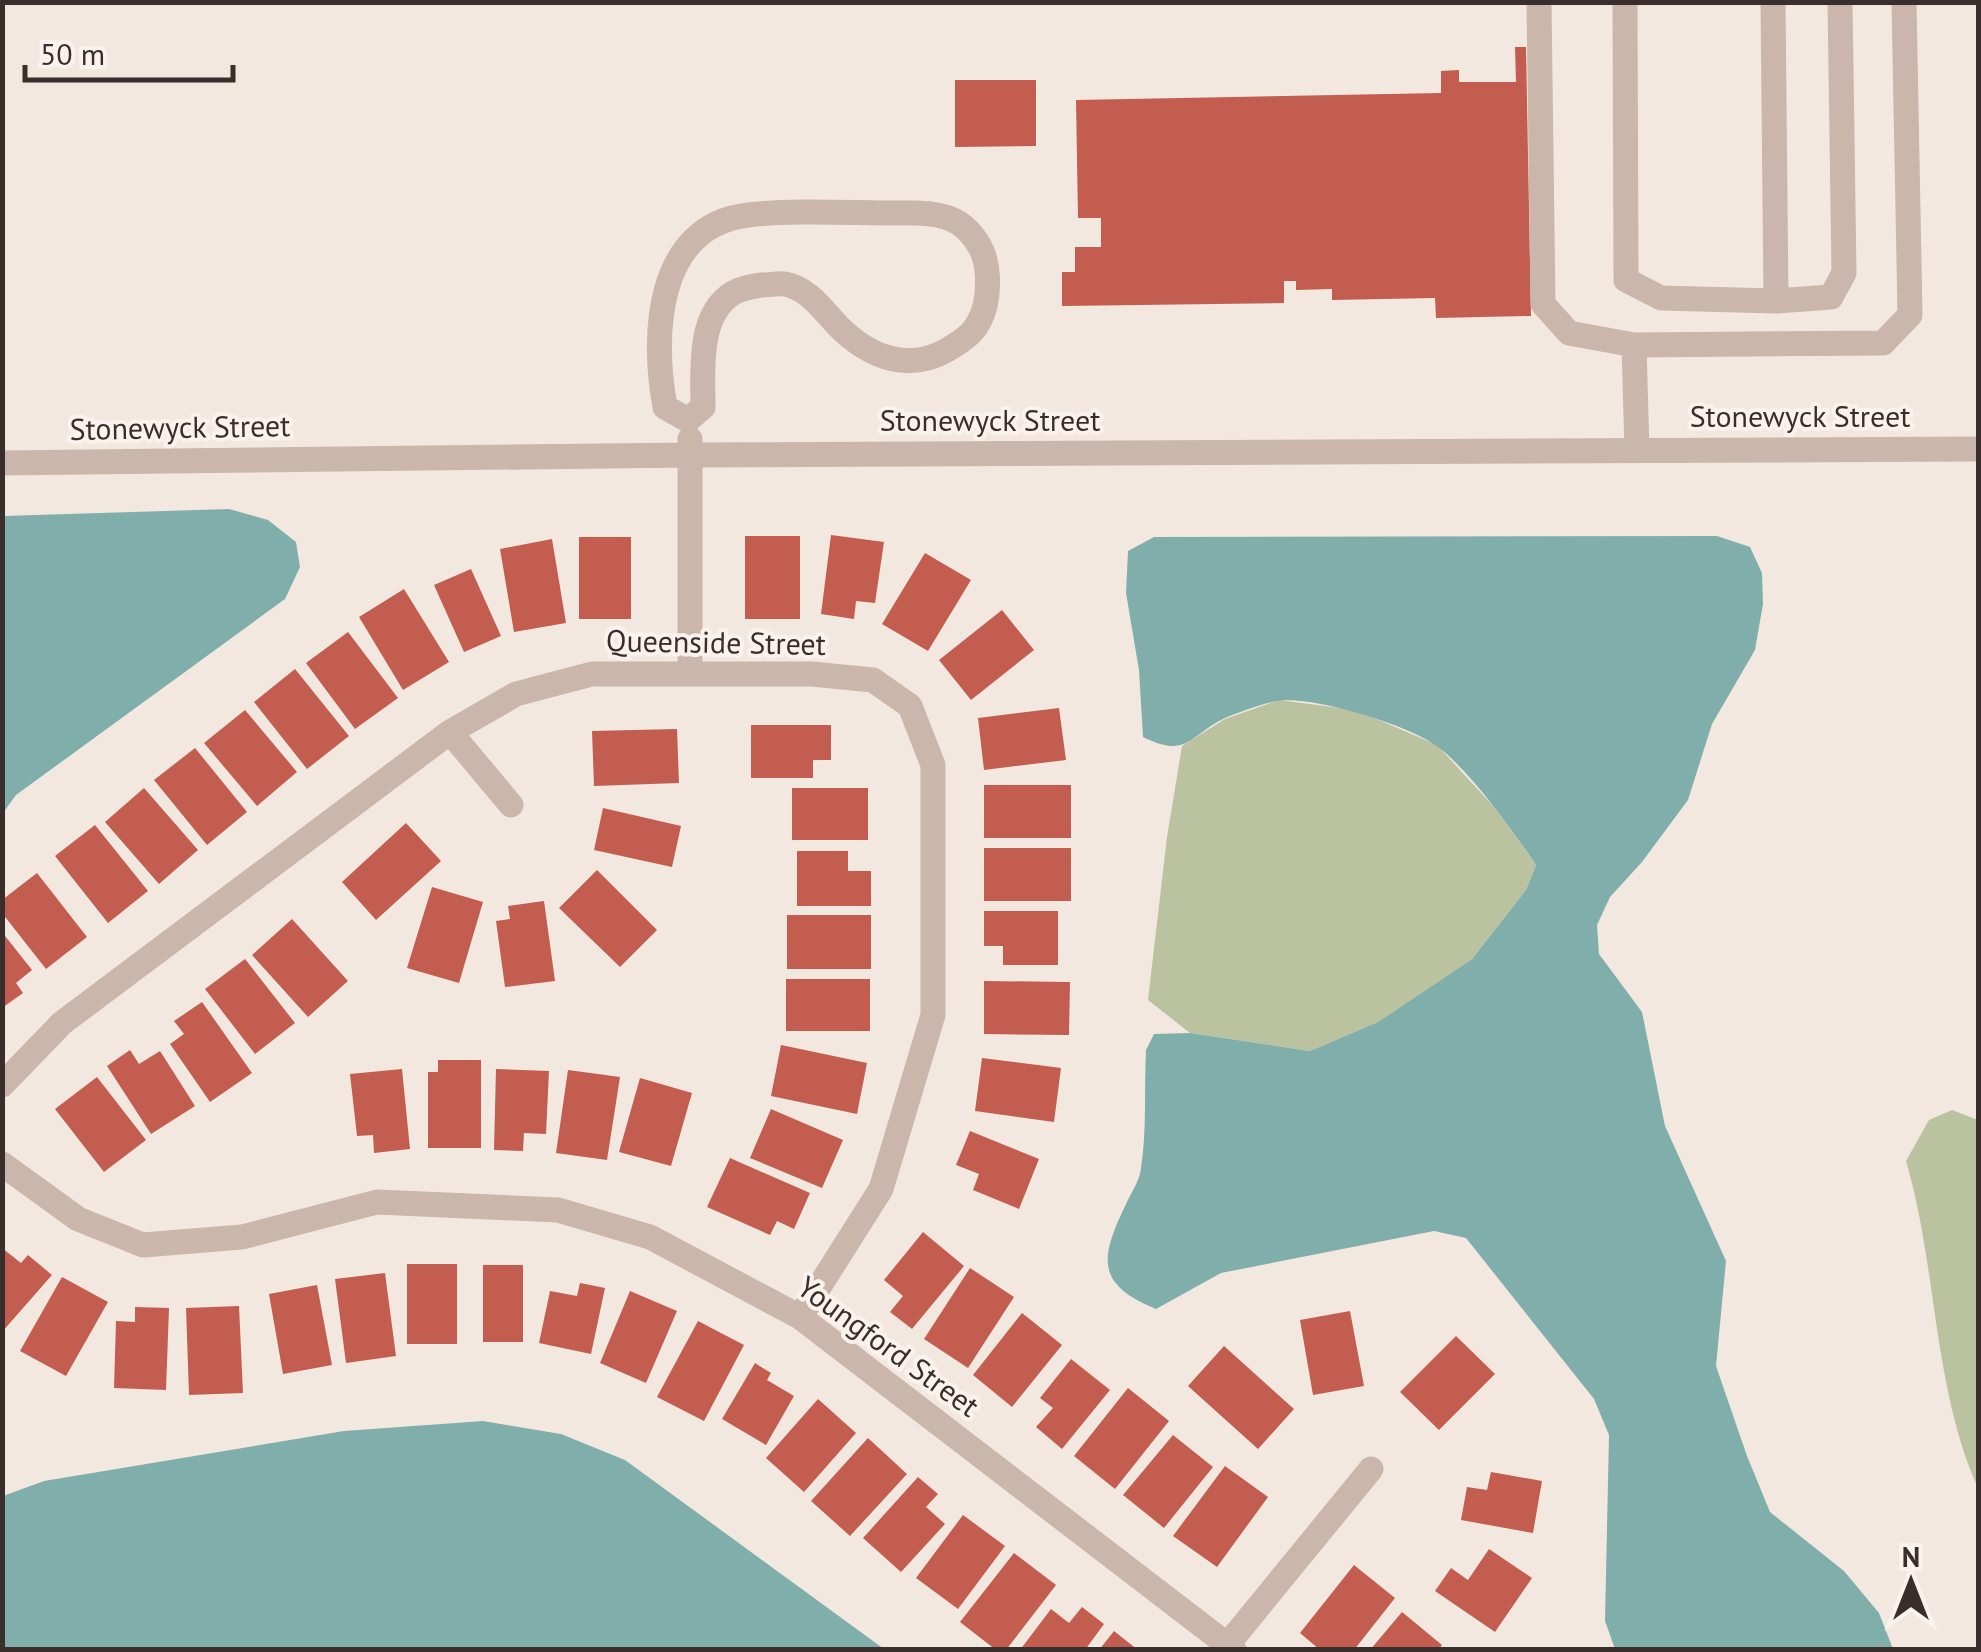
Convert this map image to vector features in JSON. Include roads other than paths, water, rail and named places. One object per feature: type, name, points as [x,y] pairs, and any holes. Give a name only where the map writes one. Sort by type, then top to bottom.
[{"type":"street","points":[[1539,2],[1543,304],[1569,333],[1634,345],[1883,343],[1910,315],[1904,2]]},
{"type":"street","points":[[1625,2],[1626,280],[1662,298],[1776,301],[1831,297],[1844,273],[1840,2]]},
{"type":"street","points":[[1772,2],[1776,301]]},
{"type":"street","points":[[917,213],[960,221],[974,237],[984,255],[988,293],[980,326],[938,356],[914,361],[887,360],[841,329],[810,296],[786,284],[758,286],[732,294],[715,312],[703,350],[703,407],[688,420],[665,407],[660,327],[664,296],[678,255],[712,226],[746,215],[917,213]]},
{"type":"street","points":[[1634,345],[1637,450]]},
{"type":"street","points":[[688,420],[690,674]]},
{"type":"street","name":"Stonewyck Street","points":[[2,463],[691,455],[1978,449]]},
{"type":"street","name":"Queenside Street","points":[[2,1084],[62,1023],[450,732],[516,694],[592,674],[812,674],[873,680],[910,706],[933,766],[933,1015],[881,1189],[800,1316]]},
{"type":"street","points":[[450,732],[512,805]]},
{"type":"street","name":"Youngford Street","points":[[2,1164],[78,1219],[144,1245],[242,1236],[377,1202],[558,1210],[650,1236],[800,1316],[1231,1647]]},
{"type":"street","points":[[1231,1647],[1371,1469]]},
{"type":"water","points":[[229,509],[268,520],[296,542],[300,567],[285,599],[16,795],[3,813],[3,516]]},
{"type":"water","points":[[1717,536],[1750,547],[1762,573],[1763,604],[1755,650],[1712,724],[1688,800],[1642,862],[1610,897],[1597,925],[1599,954],[1642,1012],[1665,1126],[1726,1261],[1716,1366],[1770,1512],[1844,1571],[1879,1613],[1893,1649],[1615,1649],[1605,1621],[1609,1435],[1594,1399],[1466,1238],[1434,1231],[1221,1273],[1156,1309],[1122,1290],[1108,1267],[1111,1240],[1140,1173],[1146,1050],[1154,1034],[1190,1033],[1310,1051],[1378,1022],[1472,959],[1526,890],[1536,865],[1490,802],[1451,758],[1424,738],[1384,721],[1336,707],[1277,701],[1225,718],[1179,745],[1143,737],[1139,670],[1126,593],[1128,551],[1154,537]]},
{"type":"water","points":[[483,1421],[561,1434],[625,1460],[884,1649],[3,1649],[3,1496],[44,1481],[344,1431]]}]
